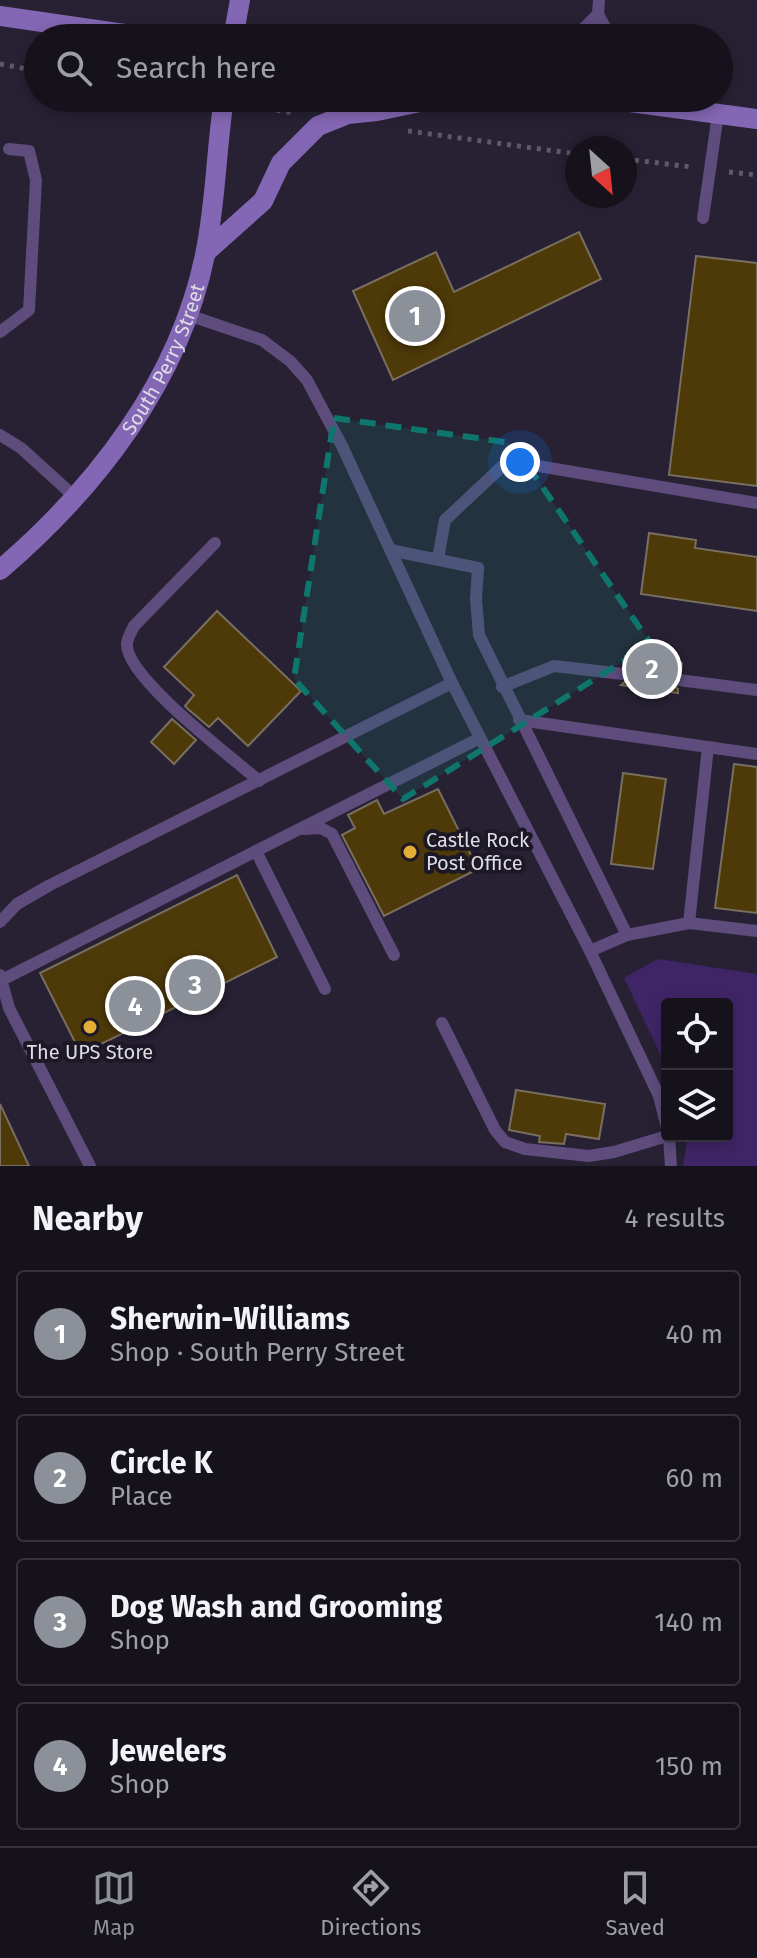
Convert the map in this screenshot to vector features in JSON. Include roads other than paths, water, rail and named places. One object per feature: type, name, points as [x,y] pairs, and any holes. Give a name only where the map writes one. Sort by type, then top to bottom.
[{"type":"street","points":[[236,24],[240,0]]},
{"type":"street","points":[[0,16],[55,24]]},
{"type":"street","name":"South Perry Street","points":[[0,570],[76,498],[113,451],[162,373],[188,315],[206,252],[223,112]]},
{"type":"street","points":[[206,252],[263,201],[281,163],[318,126],[348,114],[367,112]]},
{"type":"street","points":[[708,112],[757,119]]},
{"type":"lane","points":[[585,24],[598,7]]},
{"type":"lane","points":[[703,218],[718,114]]},
{"type":"lane","points":[[0,332],[29,310],[36,180],[29,151],[9,149]]},
{"type":"lane","points":[[188,315],[262,340],[290,361],[307,380],[342,446],[452,683],[590,951],[661,1104]]},
{"type":"lane","points":[[0,435],[21,448],[76,498]]},
{"type":"lane","points":[[438,559],[445,520],[508,461],[757,503]]},
{"type":"lane","points":[[215,543],[134,626],[127,643],[132,662],[149,685],[259,781]]},
{"type":"lane","points":[[390,550],[478,568],[476,599],[479,635],[627,935]]},
{"type":"lane","points":[[502,687],[554,666],[623,674]]},
{"type":"lane","points":[[679,680],[757,690]]},
{"type":"lane","points":[[0,922],[17,904],[39,891],[452,683]]},
{"type":"lane","points":[[519,720],[757,754]]},
{"type":"lane","points":[[90,1166],[5,1010],[1,977],[480,738]]},
{"type":"lane","points":[[689,923],[708,747]]},
{"type":"lane","points":[[299,829],[321,828],[332,834],[394,955]]},
{"type":"lane","points":[[256,851],[325,989]]},
{"type":"lane","points":[[590,951],[627,935],[689,923],[757,931]]},
{"type":"lane","points":[[442,1023],[495,1130],[505,1142],[525,1149],[589,1156],[661,1138]]},
{"type":"lane","points":[[669,1142],[671,1166]]},
{"type":"place","name":"Sherwin-Williams","points":[[415,316]]},
{"type":"place","name":"Circle K","points":[[652,669]]},
{"type":"place","name":"Castle Rock Post Office","points":[[410,852]]},
{"type":"place","name":"Dog Wash and Grooming","points":[[195,985]]},
{"type":"place","name":"Jewelers","points":[[135,1006]]},
{"type":"place","name":"The UPS Store","points":[[90,1027]]}]
